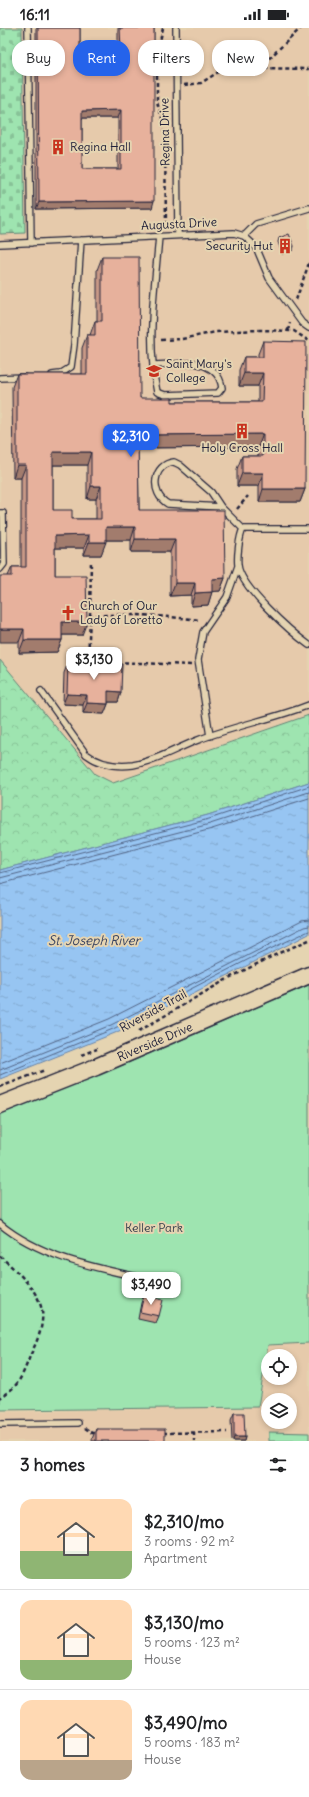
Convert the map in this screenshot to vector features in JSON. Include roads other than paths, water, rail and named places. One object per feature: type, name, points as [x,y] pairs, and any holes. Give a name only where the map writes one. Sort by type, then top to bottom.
[{"type":"street","name":"Riverside Drive","points":[[0,1105],[96,1067],[309,975]]},
{"type":"lane","points":[[28,28],[31,243]]},
{"type":"lane","name":"Regina Drive","points":[[176,28],[178,235]]},
{"type":"lane","points":[[309,208],[256,224],[244,236],[256,247],[269,278],[302,323],[309,328]]},
{"type":"lane","name":"Augusta Drive","points":[[0,244],[218,232],[234,233],[244,236]]},
{"type":"lane","points":[[154,365],[195,363],[210,367],[221,381],[222,388],[218,393],[166,395],[156,392],[152,340],[159,236]]},
{"type":"lane","points":[[45,375],[60,374],[71,367],[74,345],[81,240]]},
{"type":"lane","points":[[0,378],[30,376]]},
{"type":"lane","points":[[221,507],[168,504],[162,500],[156,492],[155,486],[158,474],[163,466],[168,463],[174,462],[180,465],[211,492],[221,507],[242,529],[309,528]]},
{"type":"lane","points":[[0,513],[3,513],[4,564],[0,570]]},
{"type":"lane","points":[[210,736],[199,665],[201,640],[210,621],[227,597],[233,584],[238,566],[240,534],[242,529]]},
{"type":"lane","points":[[238,566],[241,574],[262,602],[277,618],[309,645]]},
{"type":"lane","points":[[41,690],[86,754],[94,760],[105,764],[132,765],[145,762],[210,736],[309,705]]},
{"type":"lane","points":[[0,1224],[32,1246],[71,1260],[160,1282]]},
{"type":"lane","points":[[0,1424],[78,1423]]},
{"type":"water","name":"St. Joseph River","points":[[309,782],[309,934],[115,1033],[0,1079],[0,870],[208,815]]},
{"type":"place","name":"Regina Hall","points":[[58,147]]},
{"type":"place","name":"Security Hut","points":[[285,246]]},
{"type":"place","name":"Saint Mary's College","points":[[154,371]]},
{"type":"place","name":"Holy Cross Hall","points":[[242,431]]},
{"type":"place","name":"Church of Our Lady of Loretto","points":[[68,613]]},
{"type":"park label","name":"Keller Park","points":[[154,1228]]}]
